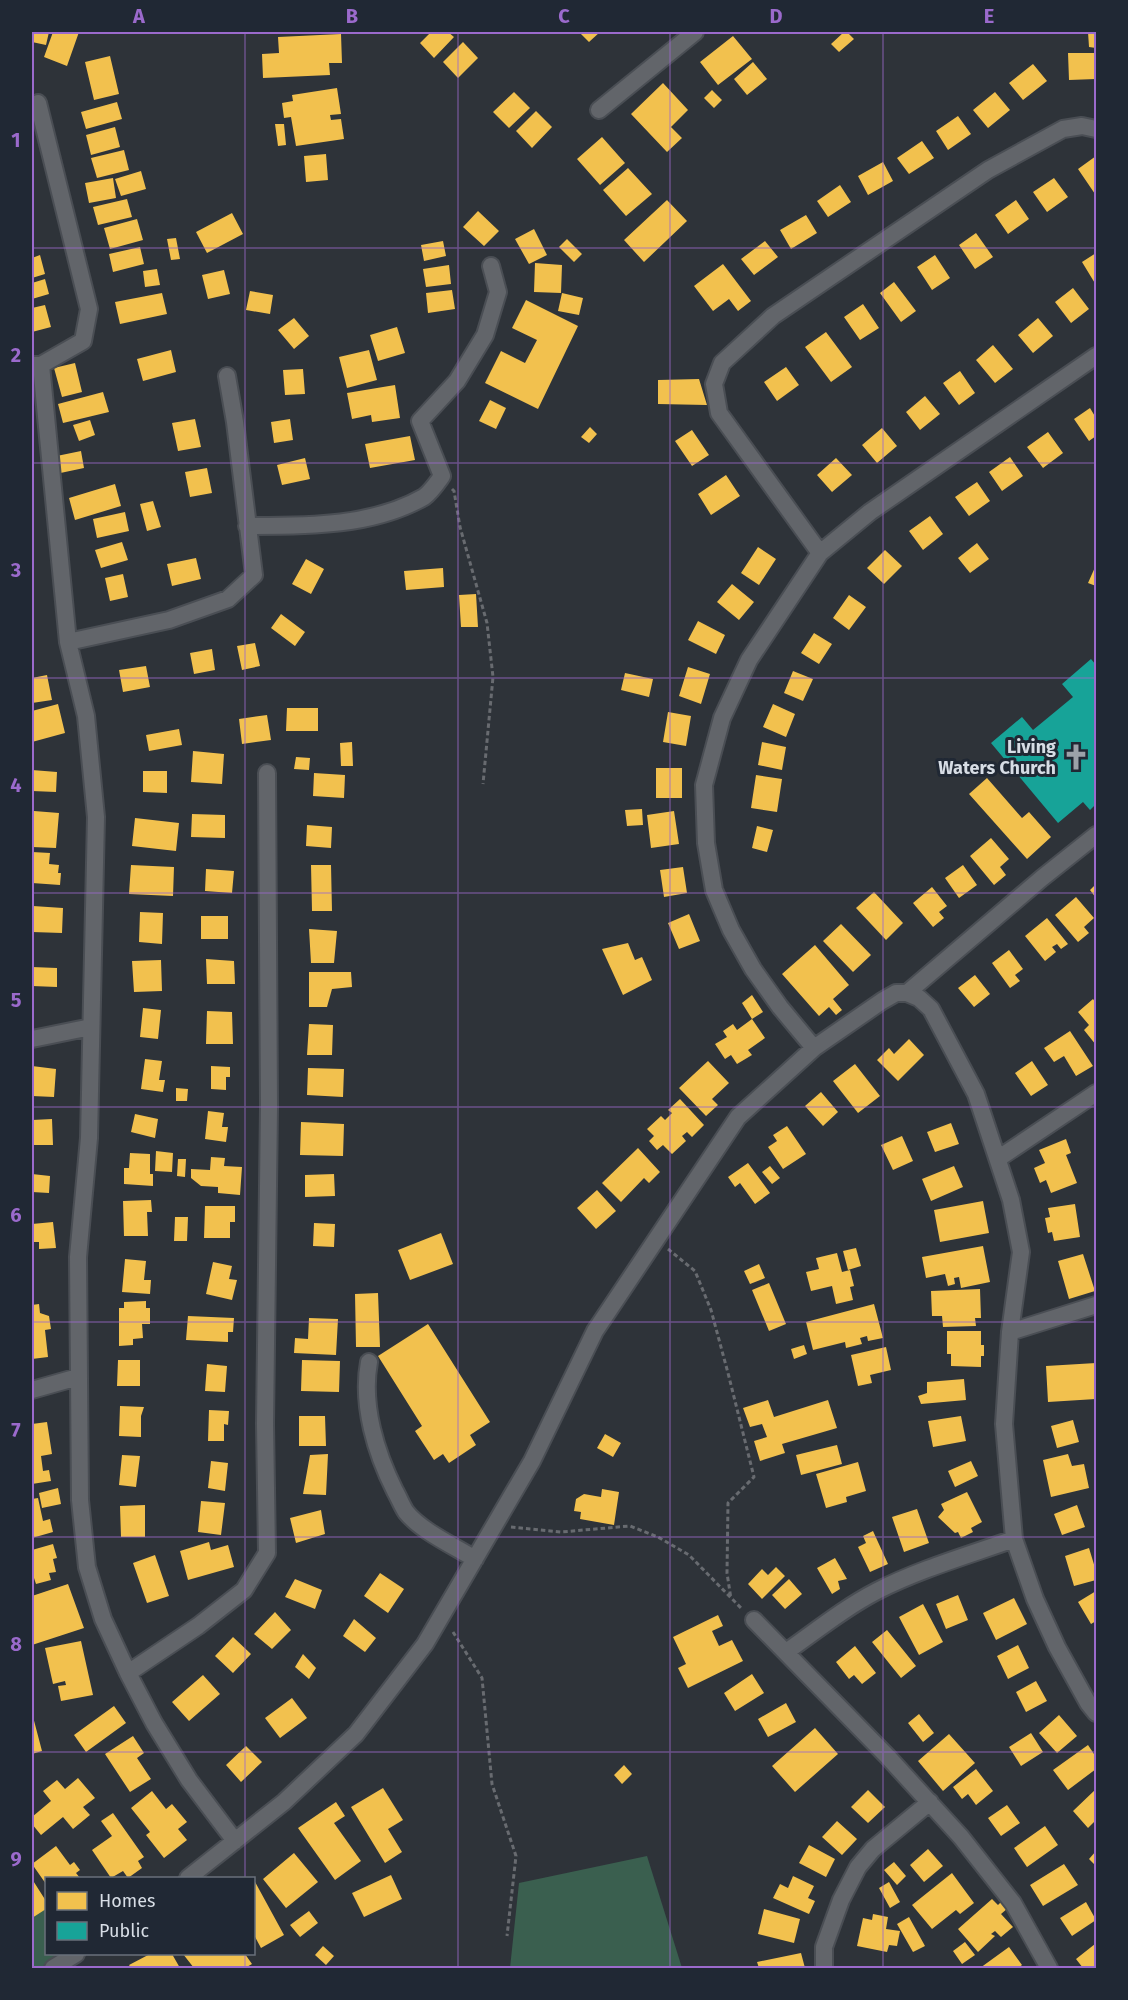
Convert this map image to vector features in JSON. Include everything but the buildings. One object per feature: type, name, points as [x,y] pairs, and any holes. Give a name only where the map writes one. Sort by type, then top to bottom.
[{"type":"street","points":[[599,110],[686,34]]},
{"type":"street","points":[[38,103],[89,309],[83,341],[36,365],[68,642],[86,716],[96,817],[88,1138],[78,1257],[80,1500],[87,1567],[103,1619],[154,1723],[189,1780],[235,1841]]},
{"type":"street","points":[[820,553],[719,413],[714,384],[722,363],[773,316],[988,170],[1063,129],[1082,126],[1096,129]]},
{"type":"street","points":[[247,526],[310,526],[368,518],[426,496],[442,476],[420,421],[457,381],[485,335],[498,292],[490,267]]},
{"type":"street","points":[[814,1048],[780,1007],[753,969],[731,930],[714,890],[706,843],[704,785],[722,718],[748,660],[820,553],[870,512],[1096,356]]},
{"type":"street","points":[[68,642],[169,620],[228,599],[254,575],[227,376]]},
{"type":"street","points":[[128,1673],[198,1626],[244,1590],[267,1553],[265,1424],[269,1107],[267,773]]},
{"type":"street","points":[[908,993],[1042,878],[1096,835]]},
{"type":"street","points":[[189,1877],[284,1802],[356,1734],[425,1644],[532,1461],[595,1331],[738,1117],[814,1048],[896,993],[908,993],[919,998],[931,1009],[976,1094],[1011,1200],[1021,1252],[1010,1332],[1004,1424],[1014,1539],[1035,1599],[1057,1647],[1096,1713]]},
{"type":"street","points":[[32,1040],[92,1027]]},
{"type":"street","points":[[999,1158],[1096,1093]]},
{"type":"street","points":[[1010,1332],[1096,1305]]},
{"type":"street","points":[[369,1362],[365,1381],[375,1441],[387,1475],[406,1512],[423,1527],[475,1559]]},
{"type":"street","points":[[32,1390],[78,1377]]},
{"type":"street","points":[[786,1652],[831,1618],[878,1591],[926,1570],[1014,1539]]},
{"type":"street","points":[[754,1620],[961,1837],[1013,1903],[1049,1968]]},
{"type":"street","points":[[824,1968],[824,1947],[841,1900],[858,1867],[873,1849],[930,1802]]},
{"type":"street","points":[[53,1968],[73,1955]]},
{"type":"path","points":[[442,476],[454,491],[460,527],[487,623],[493,677],[483,784]]},
{"type":"path","points":[[656,1238],[695,1271],[714,1320],[754,1477],[728,1503],[727,1573],[731,1599]]},
{"type":"path","points":[[494,1526],[561,1532],[630,1526],[658,1537],[689,1555],[754,1620]]},
{"type":"path","points":[[442,1615],[482,1678],[492,1784],[516,1856],[507,1936]]},
{"type":"green space","points":[[647,1856],[682,1968],[510,1968],[519,1883]]},
{"type":"green space","points":[[45,1907],[45,1955],[56,1955],[44,1968],[32,1967],[32,1918]]},
{"type":"place","name":"Living Waters Church","points":[[1076,757]]}]
